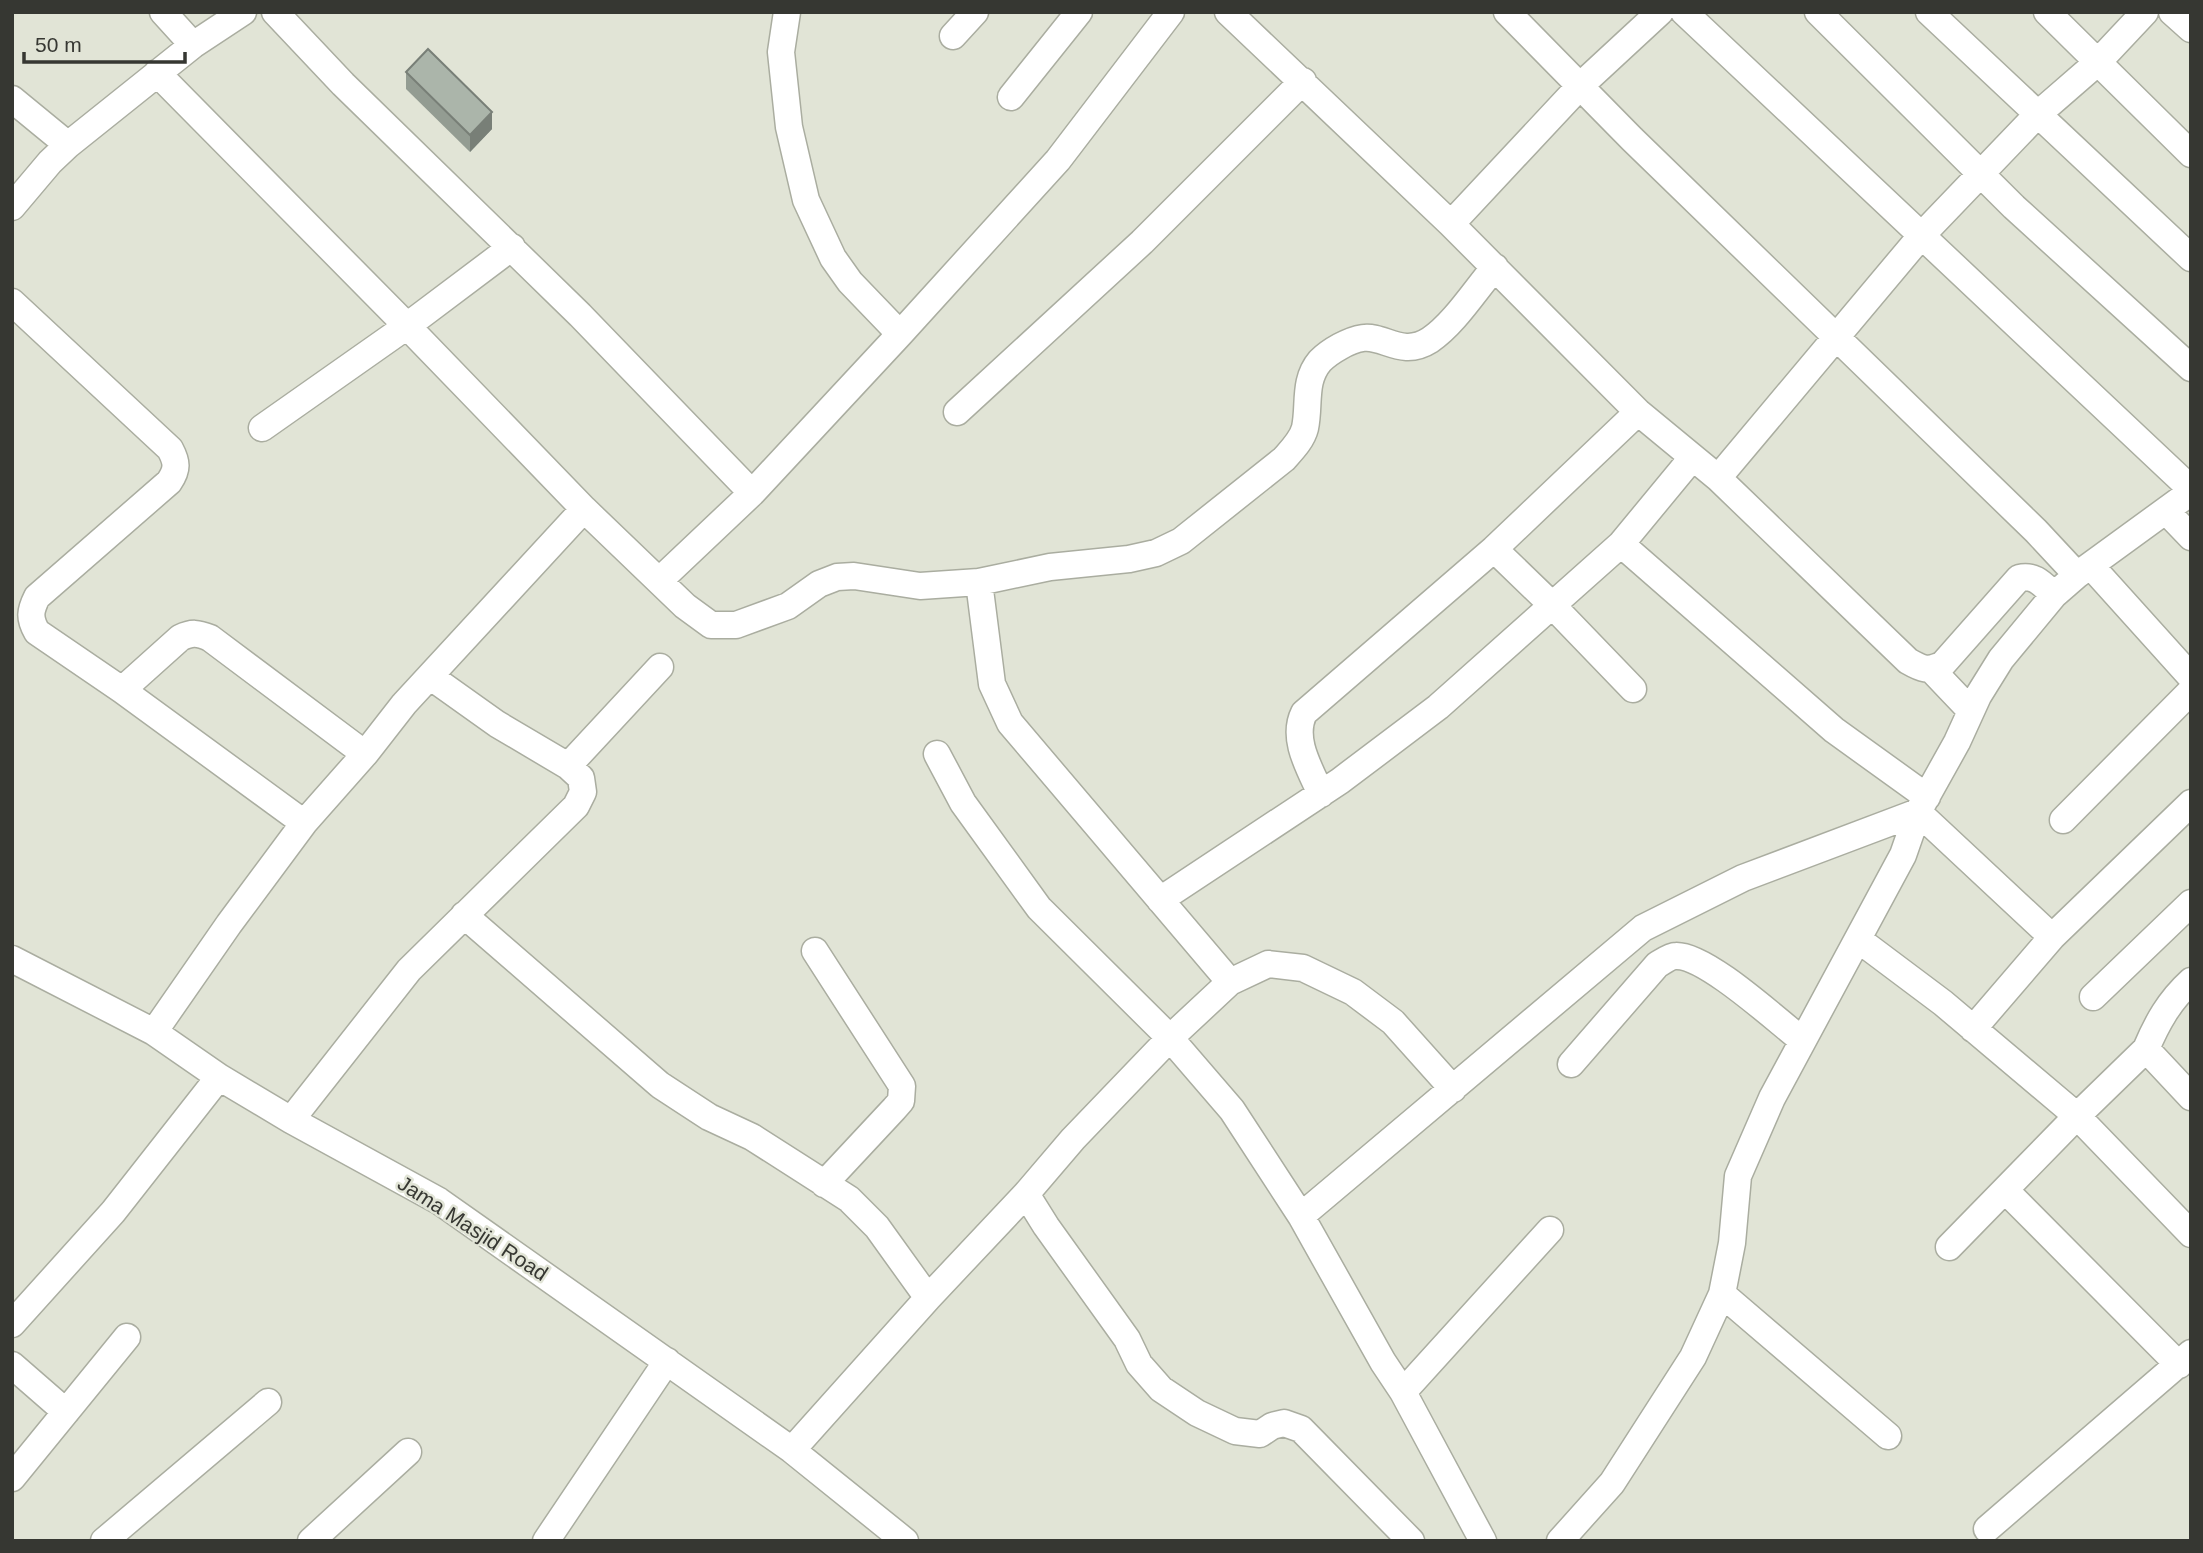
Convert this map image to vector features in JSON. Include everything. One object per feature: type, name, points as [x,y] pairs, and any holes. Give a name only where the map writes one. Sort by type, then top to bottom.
[{"type":"street","points":[[163,12],[193,45]]},
{"type":"street","points":[[12,207],[68,145],[193,45],[243,12]]},
{"type":"street","points":[[275,12],[342,84],[580,315],[752,493]]},
{"type":"street","points":[[787,12],[781,52],[789,127],[806,200],[833,258],[850,282],[901,334]]},
{"type":"street","points":[[953,36],[975,12]]},
{"type":"street","points":[[1011,97],[1079,12]]},
{"type":"street","points":[[660,580],[752,493],[901,334],[1058,160],[1171,12]]},
{"type":"street","points":[[1228,12],[1451,224],[1638,412],[1718,478],[1908,661],[1922,669],[1932,670],[1942,664],[2019,578],[2035,578],[2054,594]]},
{"type":"street","points":[[1507,12],[1836,337],[2036,531],[2084,570],[2191,677]]},
{"type":"street","points":[[1451,224],[1580,86],[1660,12]]},
{"type":"street","points":[[1560,1541],[1619,1472],[1693,1357],[1722,1294],[1732,1243],[1738,1176],[1772,1098],[1903,855],[1923,805],[2001,659],[2054,594],[2191,490],[1684,12]]},
{"type":"street","points":[[1818,12],[2014,207],[2191,368]]},
{"type":"street","points":[[1929,12],[2191,258]]},
{"type":"street","points":[[2048,12],[2191,154]]},
{"type":"street","points":[[1718,478],[1921,236],[2038,115],[2098,62],[2145,12]]},
{"type":"street","points":[[2172,12],[2191,29]]},
{"type":"street","points":[[157,73],[584,509],[685,606],[710,625],[736,625],[788,606],[819,584],[837,577],[854,576],[920,586],[979,582],[1050,567],[1129,559],[1156,553],[1181,541],[1284,459],[1297,444],[1305,429],[1309,380],[1321,361],[1343,345],[1364,338],[1396,346],[1414,346],[1430,340],[1449,323],[1494,267]]},
{"type":"street","points":[[957,412],[1142,242],[1303,81]]},
{"type":"street","points":[[12,99],[68,145]]},
{"type":"street","points":[[262,428],[407,326],[512,247]]},
{"type":"street","points":[[12,302],[170,449],[177,462],[176,472],[169,482],[37,597],[30,610],[30,621],[37,632],[122,690],[304,823]]},
{"type":"street","points":[[1321,794],[1300,742],[1299,730],[1304,713],[1494,549],[1638,412]]},
{"type":"street","points":[[1160,900],[1321,794],[1438,707],[1621,544],[1692,458]]},
{"type":"street","points":[[154,1032],[304,823],[365,754],[404,704],[584,509]]},
{"type":"street","points":[[2165,511],[2191,537]]},
{"type":"street","points":[[1621,544],[1923,805],[2052,937]]},
{"type":"street","points":[[1494,549],[1633,689]]},
{"type":"street","points":[[979,582],[992,684],[1010,723],[1230,982]]},
{"type":"street","points":[[122,690],[180,638],[198,633],[210,638],[365,754]]},
{"type":"street","points":[[568,766],[660,667]]},
{"type":"street","points":[[1932,670],[1971,711]]},
{"type":"street","points":[[291,1120],[409,970],[576,806],[583,793],[581,778],[568,766],[497,724],[431,677]]},
{"type":"street","points":[[2063,820],[2191,691]]},
{"type":"street","points":[[937,754],[963,803],[1039,908],[1170,1038],[1232,1110],[1301,1216],[1383,1362],[1403,1392],[1483,1541]]},
{"type":"street","points":[[1973,1029],[2052,937],[2191,803]]},
{"type":"street","points":[[1301,1216],[1643,928],[1743,878],[1923,805]]},
{"type":"street","points":[[2093,997],[2191,903]]},
{"type":"street","points":[[464,915],[660,1085],[709,1117],[752,1137],[849,1199],[877,1227],[928,1298]]},
{"type":"street","points":[[1858,940],[1973,1029],[2077,1115],[2191,1234]]},
{"type":"street","points":[[815,951],[902,1086],[901,1101],[894,1110],[824,1184]]},
{"type":"street","points":[[1571,1064],[1657,965],[1674,956],[1692,958],[1718,974],[1802,1040]]},
{"type":"street","name":"Jama Masjid Road","points":[[12,959],[154,1032],[219,1077],[291,1120],[439,1200],[792,1450],[905,1541]]},
{"type":"street","points":[[792,1450],[1073,1139],[1170,1038],[1230,982],[1268,964],[1303,968],[1353,992],[1393,1022],[1453,1089]]},
{"type":"street","points":[[1949,1247],[2077,1115],[2146,1049],[2159,1019],[2191,981]]},
{"type":"street","points":[[2146,1049],[2191,1097]]},
{"type":"street","points":[[12,1324],[113,1212],[219,1077]]},
{"type":"street","points":[[1987,1529],[2185,1359],[2006,1190]]},
{"type":"street","points":[[1026,1194],[1127,1339],[1139,1364],[1161,1389],[1197,1413],[1234,1431],[1260,1434],[1272,1426],[1284,1423],[1301,1429],[1411,1541]]},
{"type":"street","points":[[1403,1392],[1550,1230]]},
{"type":"street","points":[[1722,1294],[1888,1436]]},
{"type":"street","points":[[12,1478],[127,1337]]},
{"type":"street","points":[[547,1541],[566,1508],[667,1361]]},
{"type":"street","points":[[12,1366],[66,1412]]},
{"type":"street","points":[[104,1541],[268,1402]]},
{"type":"street","points":[[312,1541],[408,1452]]},
{"type":"building","points":[[428,49],[492,112],[470,135],[406,72]]}]
